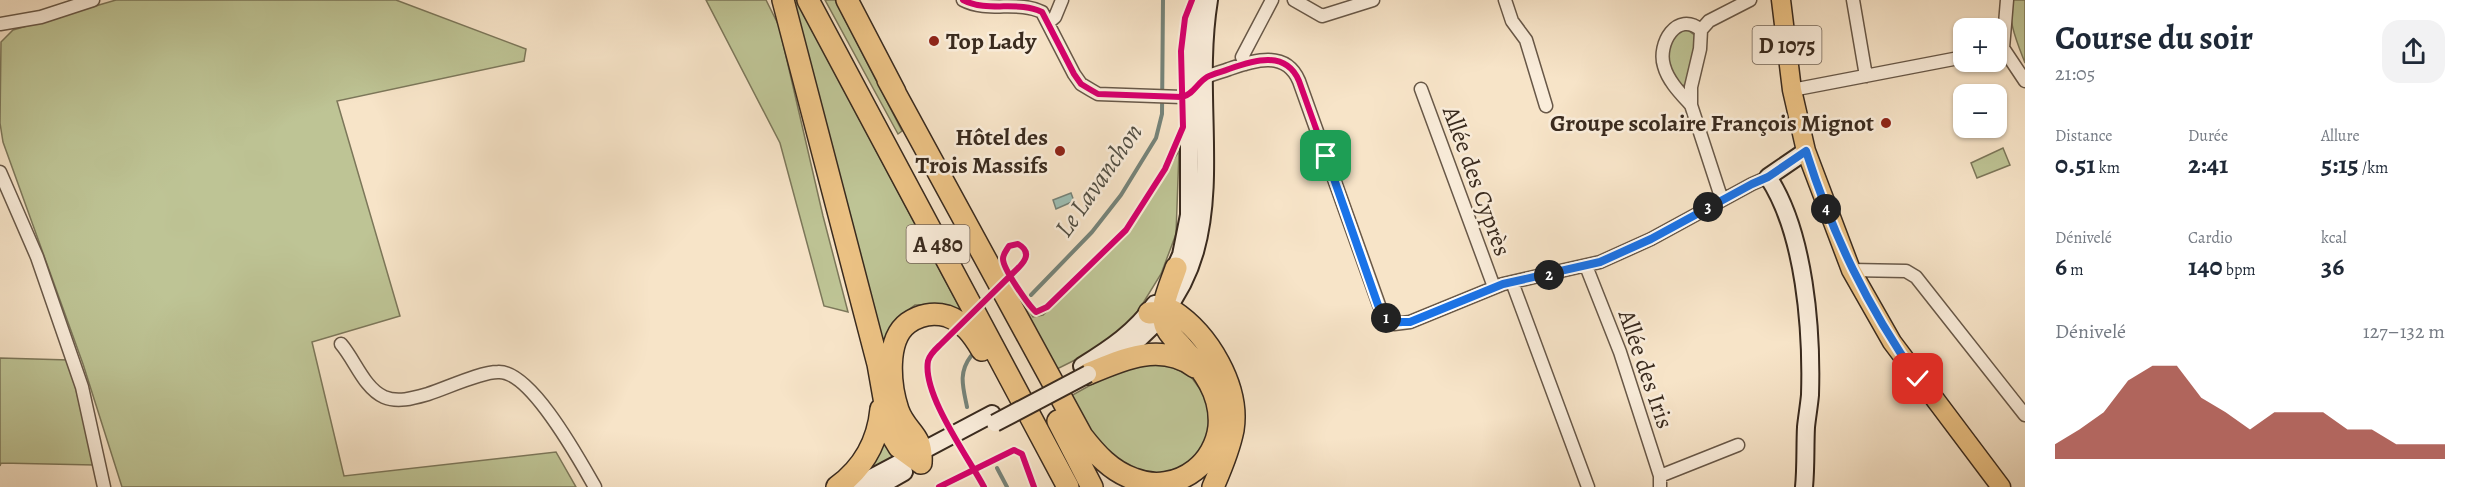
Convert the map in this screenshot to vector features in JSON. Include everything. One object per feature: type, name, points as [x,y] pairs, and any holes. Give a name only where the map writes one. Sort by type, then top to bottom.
[{"type":"highway","points":[[783,0],[875,353],[892,436],[899,447],[918,456],[917,438],[898,410],[892,377],[892,354],[896,339],[909,322],[921,316],[942,315],[962,324],[974,337],[1066,487]]},
{"type":"highway","name":"A 480","points":[[808,0],[1066,487]]},
{"type":"highway","name":"A 480","points":[[848,0],[1092,487]]},
{"type":"highway","points":[[888,80],[1070,416],[1088,444],[1105,463],[1130,478],[1151,483],[1177,480],[1194,471],[1212,449],[1219,430],[1217,397],[1202,373],[1169,333],[1157,313]]},
{"type":"highway","points":[[1157,313],[1165,301],[1176,268]]},
{"type":"highway","points":[[1180,291],[1180,301],[1188,322]]},
{"type":"highway","points":[[1157,313],[1173,311],[1188,322],[1213,354],[1226,380],[1233,404],[1233,429],[1213,487]]},
{"type":"highway","points":[[1085,370],[1135,356],[1157,354],[1178,357],[1202,373]]},
{"type":"highway","points":[[837,487],[855,471],[868,454],[878,428],[882,393]]},
{"type":"main road","points":[[1176,268],[1185,239],[1189,215],[1181,96],[1190,32],[1198,0]]},
{"type":"main road","points":[[854,487],[993,419],[1137,341],[1157,313],[1180,291],[1196,254],[1204,216],[1204,79],[1209,0]]},
{"type":"main road","name":"D 1075","points":[[1781,0],[1792,90],[1806,151],[1851,270],[1892,342],[2001,487]]},
{"type":"main road","points":[[1181,96],[1197,100],[1204,111]]},
{"type":"main road","points":[[1804,487],[1810,387],[1804,289],[1798,253],[1783,203],[1768,177],[1806,151]]},
{"type":"main road","points":[[878,487],[918,456]]},
{"type":"street","points":[[0,24],[41,17],[93,0]]},
{"type":"street","points":[[963,0],[978,6],[1014,5],[1035,8],[1042,12],[1081,84],[1098,94],[1181,96],[1204,79],[1259,59],[1277,60],[1288,66],[1298,77],[1378,305],[1384,318],[1394,324],[1410,322],[1494,287],[1586,266],[1651,239],[1768,177]]},
{"type":"street","points":[[1048,23],[1055,17],[1062,0]]},
{"type":"street","points":[[1245,64],[1242,57],[1272,0]]},
{"type":"street","points":[[1294,0],[1322,16],[1373,0]]},
{"type":"street","points":[[1505,0],[1512,21],[1526,40],[1546,106]]},
{"type":"street","points":[[1722,200],[1691,105],[1691,87],[1700,50],[1701,30],[1709,21],[1750,0]]},
{"type":"street","points":[[1853,0],[1866,76]]},
{"type":"street","points":[[2004,18],[2007,0]]},
{"type":"street","points":[[1691,105],[1678,91],[1664,67],[1663,46],[1670,32],[1677,27],[1691,24],[1701,30]]},
{"type":"street","points":[[2007,58],[2025,81]]},
{"type":"street","points":[[1792,90],[1953,59]]},
{"type":"street","name":"Allée des Cyprès","points":[[1421,89],[1494,287]]},
{"type":"street","points":[[0,172],[38,257],[82,387],[104,487]]},
{"type":"street","name":"Allée des Iris","points":[[1586,266],[1620,352],[1660,482]]},
{"type":"street","points":[[1851,270],[1906,271],[1916,277],[2025,416]]},
{"type":"street","points":[[1512,282],[1588,487]]},
{"type":"street","points":[[341,344],[371,387],[390,399],[409,399],[493,373],[509,373],[539,401],[564,432],[595,487]]},
{"type":"street","points":[[1660,482],[1738,445]]},
{"type":"green space","points":[[116,0],[396,0],[526,49],[524,61],[337,101],[400,316],[312,342],[344,476],[556,452],[576,487],[122,487],[83,364],[3,142],[0,123],[1,42],[13,30]]},
{"type":"green space","points":[[706,0],[766,0],[779,26],[848,312],[824,306],[780,143]]},
{"type":"green space","points":[[789,0],[796,0],[964,316],[926,305],[915,305],[903,314],[886,336],[885,365]]},
{"type":"green space","points":[[825,0],[835,0],[902,131],[898,134]]},
{"type":"green space","points":[[2013,0],[2025,0],[2025,63],[2012,23]]},
{"type":"green space","points":[[1686,29],[1696,36],[1687,84],[1682,86],[1667,65],[1668,41],[1672,35]]},
{"type":"green space","points":[[2003,148],[2010,165],[1977,178],[1971,163]]},
{"type":"green space","points":[[1179,151],[1176,234],[1161,274],[1132,321],[1087,354],[1055,370],[996,263],[999,261],[1033,317],[1043,315],[1129,228]]},
{"type":"green space","points":[[0,358],[69,360],[94,465],[1,463],[0,466]]},
{"type":"green space","points":[[1149,359],[1189,374],[1208,400],[1209,433],[1197,455],[1176,472],[1159,476],[1129,468],[1100,447],[1069,397],[1121,368]]},
{"type":"green space","points":[[882,436],[901,454],[866,473]]},
{"type":"water","points":[[1071,193],[1074,201],[1056,209],[1053,200]]},
{"type":"waterway","name":"Le Lavanchon","points":[[1031,295],[1092,232],[1121,195],[1156,138],[1162,114],[1163,0]]},
{"type":"waterway","points":[[967,407],[963,374],[971,356]]},
{"type":"waterway","name":"Le Lavanchon","points":[[997,468],[1007,487]]},
{"type":"cycle path","points":[[963,0],[983,6],[1023,7],[1042,12],[1074,74],[1081,84],[1098,94],[1182,97],[1212,74],[1259,61],[1278,61],[1286,65],[1299,81],[1379,305],[1385,317],[1394,324],[1410,322],[1503,284],[1600,262],[1651,239],[1768,177],[1806,151]]},
{"type":"cycle path","points":[[984,487],[939,407],[928,375],[929,358],[932,353],[942,343],[1013,273],[1017,270],[1023,262],[1026,255],[1023,247],[1018,244],[1009,246],[1003,259],[1004,264],[1007,271],[1012,279],[1017,287],[1036,312],[1047,307],[1126,230],[1165,169],[1183,127],[1181,51],[1185,18],[1192,0]]},
{"type":"cycle path","points":[[939,487],[1014,450],[1022,454],[1034,487]]},
{"type":"place","name":"Top Lady","points":[[934,41]]},
{"type":"place","name":"Groupe scolaire François Mignot","points":[[1886,123]]},
{"type":"place","name":"Hôtel des Trois Massifs","points":[[1060,151]]},
{"type":"route","points":[[1326,156],[1378,305],[1384,318],[1394,324],[1410,322],[1503,284],[1600,262],[1651,239],[1768,177],[1806,151],[1851,270],[1884,330],[1918,379]]}]
